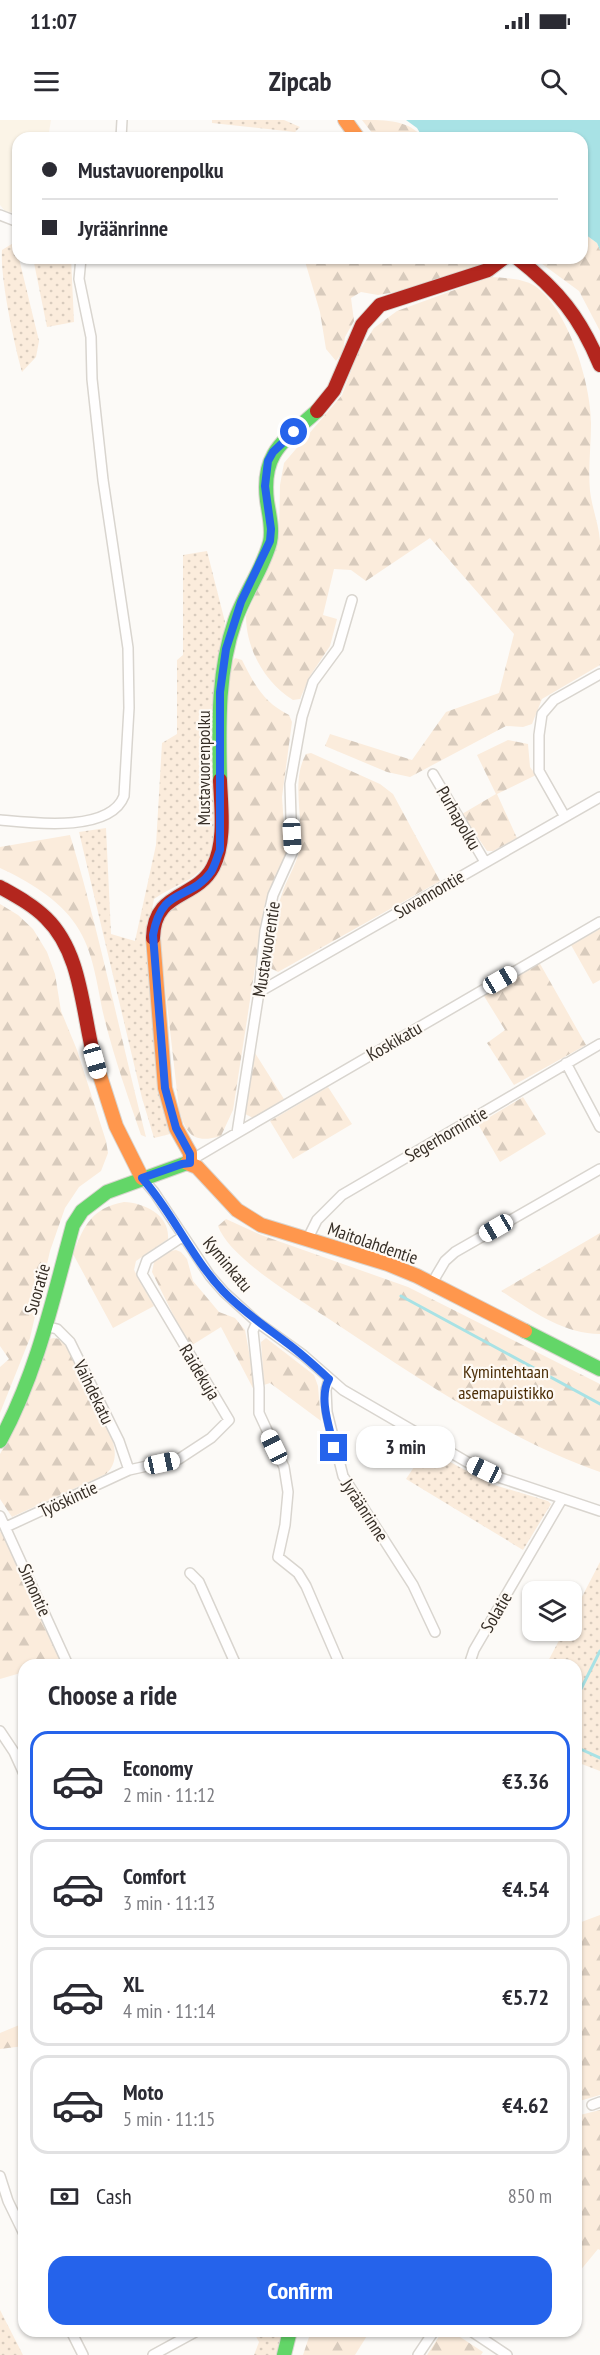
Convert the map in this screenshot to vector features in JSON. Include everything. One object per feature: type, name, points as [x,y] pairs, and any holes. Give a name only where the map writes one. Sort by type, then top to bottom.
[{"type":"street","points":[[0,820],[43,824],[85,821],[114,812],[120,806],[124,796],[129,708],[128,648],[103,480],[91,337],[80,279],[81,264]]},
{"type":"street","name":"Mustavuorenpolku","points":[[190,1163],[190,1154],[176,1128],[165,1088],[153,935],[161,908],[203,881],[212,871],[220,850],[220,692],[226,649],[234,621],[270,541],[271,529],[265,486],[268,461],[282,442],[328,400],[354,342],[372,311],[381,305],[488,270],[496,264]]},
{"type":"street","points":[[525,264],[569,303],[585,328],[600,365]]},
{"type":"street","name":"Mustavuorentie","points":[[237,1132],[259,992],[265,931],[273,895],[292,853],[290,784],[302,717],[313,682],[338,648],[352,600]]},
{"type":"street","points":[[565,817],[538,771],[542,714],[554,700],[600,674]]},
{"type":"street","name":"Purhapolku","points":[[433,774],[484,862]]},
{"type":"street","name":"Suvannontie","points":[[259,992],[600,797]]},
{"type":"street","name":"Kyminkatu","points":[[0,887],[42,915],[64,941],[74,967],[104,1090],[134,1166],[210,1276],[257,1322],[295,1349],[356,1400],[467,1462],[501,1478],[600,1511]]},
{"type":"street","name":"Koskikatu","points":[[190,1163],[237,1132],[600,922]]},
{"type":"street","name":"Segerhornintie","points":[[307,1240],[317,1220],[342,1196],[600,1044]]},
{"type":"street","points":[[566,1064],[600,1127]]},
{"type":"street","points":[[142,1178],[190,1163]]},
{"type":"street","name":"Maitolahdentie","points":[[190,1163],[197,1167],[237,1210],[250,1219],[278,1231],[388,1264],[432,1283],[600,1369]]},
{"type":"street","points":[[432,1283],[445,1261],[455,1252],[600,1169]]},
{"type":"street","name":"Suoratie","points":[[0,1441],[24,1389],[76,1219],[85,1207],[98,1197],[142,1178]]},
{"type":"street","name":"Raidekuja","points":[[129,1470],[179,1459],[211,1438],[229,1420],[142,1274],[147,1260],[182,1237]]},
{"type":"street","points":[[257,1322],[253,1331],[259,1388],[259,1413],[284,1467],[288,1492],[285,1525],[278,1557],[298,1573],[306,1586],[337,1659]]},
{"type":"street","name":"Vaihdekatu","points":[[45,1326],[57,1329],[70,1342],[119,1441],[129,1470]]},
{"type":"street","name":"Jyräänrinne","points":[[329,1379],[326,1390],[327,1412],[343,1476],[408,1576],[435,1632]]},
{"type":"street","name":"Työskintie","points":[[6,1527],[129,1470]]},
{"type":"street","name":"Solatie","points":[[472,1659],[474,1650],[562,1499]]},
{"type":"street","name":"Simontie","points":[[0,1516],[65,1659]]},
{"type":"street","points":[[190,1573],[199,1582],[233,1659]]},
{"type":"street","points":[[0,1731],[18,1761]]},
{"type":"street","points":[[0,2176],[18,2222]]},
{"type":"street","points":[[74,2337],[83,2355]]},
{"type":"street","points":[[153,2355],[186,2337]]},
{"type":"street","points":[[284,2355],[288,2337]]},
{"type":"street","points":[[418,2355],[430,2337]]},
{"type":"street","points":[[480,2337],[507,2355]]},
{"type":"shaded area","points":[[0,120],[51,120],[49,132],[12,132],[12,213],[5,211],[0,205]]},
{"type":"green space","points":[[212,120],[284,120],[300,127],[295,132],[212,123]]},
{"type":"green space","points":[[362,120],[397,122],[417,132],[371,132]]},
{"type":"green space","points":[[588,236],[597,243],[600,250],[600,331],[579,291],[542,264],[588,264]]},
{"type":"green space","points":[[12,244],[12,264],[20,264],[39,341],[36,357],[22,372],[8,311],[2,250]]},
{"type":"green space","points":[[34,264],[71,264],[74,322],[47,327]]},
{"type":"green space","points":[[306,264],[481,264],[401,291],[378,295],[361,292],[351,298],[354,321],[345,337],[343,351],[336,361],[326,349],[320,312]]},
{"type":"green space","points":[[490,277],[524,281],[535,286],[547,297],[558,311],[567,329],[582,368],[590,407],[590,491],[600,541],[600,665],[542,699],[532,724],[523,727],[506,726],[410,777],[387,772],[325,746],[330,734],[412,760],[446,712],[499,693],[514,634],[430,538],[366,581],[351,570],[334,569],[323,615],[337,619],[330,646],[310,676],[300,699],[293,700],[283,693],[266,675],[253,653],[246,616],[279,536],[280,485],[284,463],[342,395],[358,353],[374,328],[397,311]]},
{"type":"green space","points":[[207,551],[225,622],[218,674],[213,846],[209,858],[197,874],[154,899],[145,945],[162,1104],[170,1134],[154,1138],[142,1098],[79,832],[106,828],[111,934],[135,941],[156,845],[162,743],[177,734],[177,660],[183,655],[183,555]]},
{"type":"green space","points":[[235,658],[242,660],[266,699],[289,715],[292,722],[282,797],[286,854],[265,903],[233,1110],[221,1136],[204,1139],[188,1131],[179,1109],[160,942],[163,921],[170,908],[211,882],[222,859],[228,830],[228,679]]},
{"type":"green space","points":[[508,740],[528,744],[530,767],[536,775],[497,794],[517,838],[493,851],[487,851],[462,814],[496,794],[477,755]]},
{"type":"green space","points":[[311,753],[380,784],[393,794],[440,881],[278,972],[270,968],[273,931],[279,903],[299,851],[299,777],[306,754]]},
{"type":"green space","points":[[70,835],[146,1137],[141,1135],[117,1064],[95,972],[82,936],[69,916],[52,899],[0,868],[0,847]]},
{"type":"green space","points":[[0,904],[18,915],[33,929],[47,952],[55,974],[61,1011],[77,1050],[108,1153],[101,1171],[79,1187],[65,1208],[50,1251],[30,1338],[0,1413],[0,1367],[9,1359],[0,1346]]},
{"type":"green space","points":[[600,929],[600,980],[593,984],[571,945]]},
{"type":"green space","points":[[539,962],[586,1045],[514,1085],[487,1043],[505,1030],[484,996]]},
{"type":"green space","points":[[255,1053],[284,1099],[253,1118],[245,1114]]},
{"type":"green space","points":[[328,1087],[352,1124],[293,1159],[270,1121]]},
{"type":"green space","points":[[523,1097],[546,1134],[500,1162],[478,1124]]},
{"type":"green space","points":[[124,1202],[140,1205],[155,1212],[165,1223],[168,1239],[136,1261],[134,1270],[154,1306],[113,1328],[73,1254],[81,1234],[91,1219],[104,1209]]},
{"type":"green space","name":"Kymintehtaan asemapuistikko","points":[[226,1219],[261,1235],[408,1287],[600,1384],[600,1472],[564,1458],[494,1424],[284,1289],[250,1265],[225,1239],[218,1226]]},
{"type":"green space","points":[[600,1233],[600,1334],[573,1330],[548,1320],[501,1291]]},
{"type":"green space","points":[[176,1250],[187,1259],[193,1281],[219,1312],[235,1318],[245,1330],[257,1396],[221,1327],[189,1347],[152,1272],[154,1262],[170,1251]]},
{"type":"green space","points":[[266,1338],[314,1375],[318,1386],[321,1421],[270,1383],[264,1385],[261,1342]]},
{"type":"green space","points":[[49,1339],[60,1339],[69,1349],[113,1442],[114,1459],[112,1467],[106,1474],[12,1517],[0,1499],[0,1454],[14,1428]]},
{"type":"green space","points":[[426,1449],[491,1484],[548,1501],[551,1504],[523,1550],[406,1479]]},
{"type":"green space","points":[[0,1532],[5,1532],[59,1659],[18,1659],[18,1674],[0,1679]]},
{"type":"green space","points":[[600,1562],[600,1771],[582,1764],[582,1659],[549,1659],[559,1641],[582,1641],[582,1597]]},
{"type":"green space","points":[[600,1915],[600,2095],[582,2100],[582,1922]]},
{"type":"green space","points":[[18,2026],[18,2047],[0,2049],[0,2033]]},
{"type":"green space","points":[[600,2110],[600,2250],[598,2249],[582,2268],[582,2114]]},
{"type":"green space","points":[[0,2310],[23,2355],[0,2355]]},
{"type":"green space","points":[[256,2337],[280,2337],[276,2355],[254,2355],[259,2342]]},
{"type":"green space","points":[[309,2337],[366,2337],[355,2355],[303,2355]]},
{"type":"green space","points":[[439,2337],[460,2337],[483,2352],[481,2355],[427,2355]]},
{"type":"water","points":[[406,120],[600,120],[600,250],[597,243],[588,236],[588,132],[419,132]]},
{"type":"waterway","points":[[401,1296],[600,1404]]},
{"type":"waterway","points":[[582,1687],[600,1651]]},
{"type":"waterway","points":[[582,1750],[600,1758]]},
{"type":"traffic: fast","points":[[220,780],[220,700],[225,660],[235,621],[270,542],[271,527],[266,484],[268,470],[277,449],[317,411]]},
{"type":"traffic: fast","points":[[0,1441],[34,1362],[73,1225],[82,1211],[107,1192],[187,1163]]},
{"type":"traffic: fast","points":[[525,1331],[600,1369]]},
{"type":"traffic: fast","points":[[284,2355],[288,2337]]},
{"type":"traffic: slow","points":[[345,120],[354,132]]},
{"type":"traffic: slow","points":[[153,938],[165,1088],[176,1128],[190,1153],[190,1163]]},
{"type":"traffic: slow","points":[[94,1057],[116,1126],[142,1178]]},
{"type":"traffic: slow","points":[[187,1163],[197,1167],[237,1210],[261,1225],[388,1264],[417,1276],[525,1331]]},
{"type":"traffic: jam","points":[[317,411],[334,390],[362,325],[380,305],[488,270],[496,264]]},
{"type":"traffic: jam","points":[[524,264],[556,293],[576,318],[600,365]]},
{"type":"traffic: jam","points":[[153,938],[155,923],[160,911],[168,903],[206,878],[213,867],[221,836],[220,780]]},
{"type":"traffic: jam","points":[[0,887],[41,913],[58,932],[67,948],[79,984],[94,1057]]},
{"type":"route","points":[[294,432],[273,452],[268,461],[265,486],[271,529],[270,541],[241,602],[226,649],[220,692],[220,850],[212,871],[203,881],[161,908],[153,935],[165,1088],[176,1128],[190,1154],[190,1163],[142,1178],[154,1192],[210,1276],[224,1292],[257,1322],[288,1343],[329,1379],[326,1390],[327,1412],[334,1448]]}]
